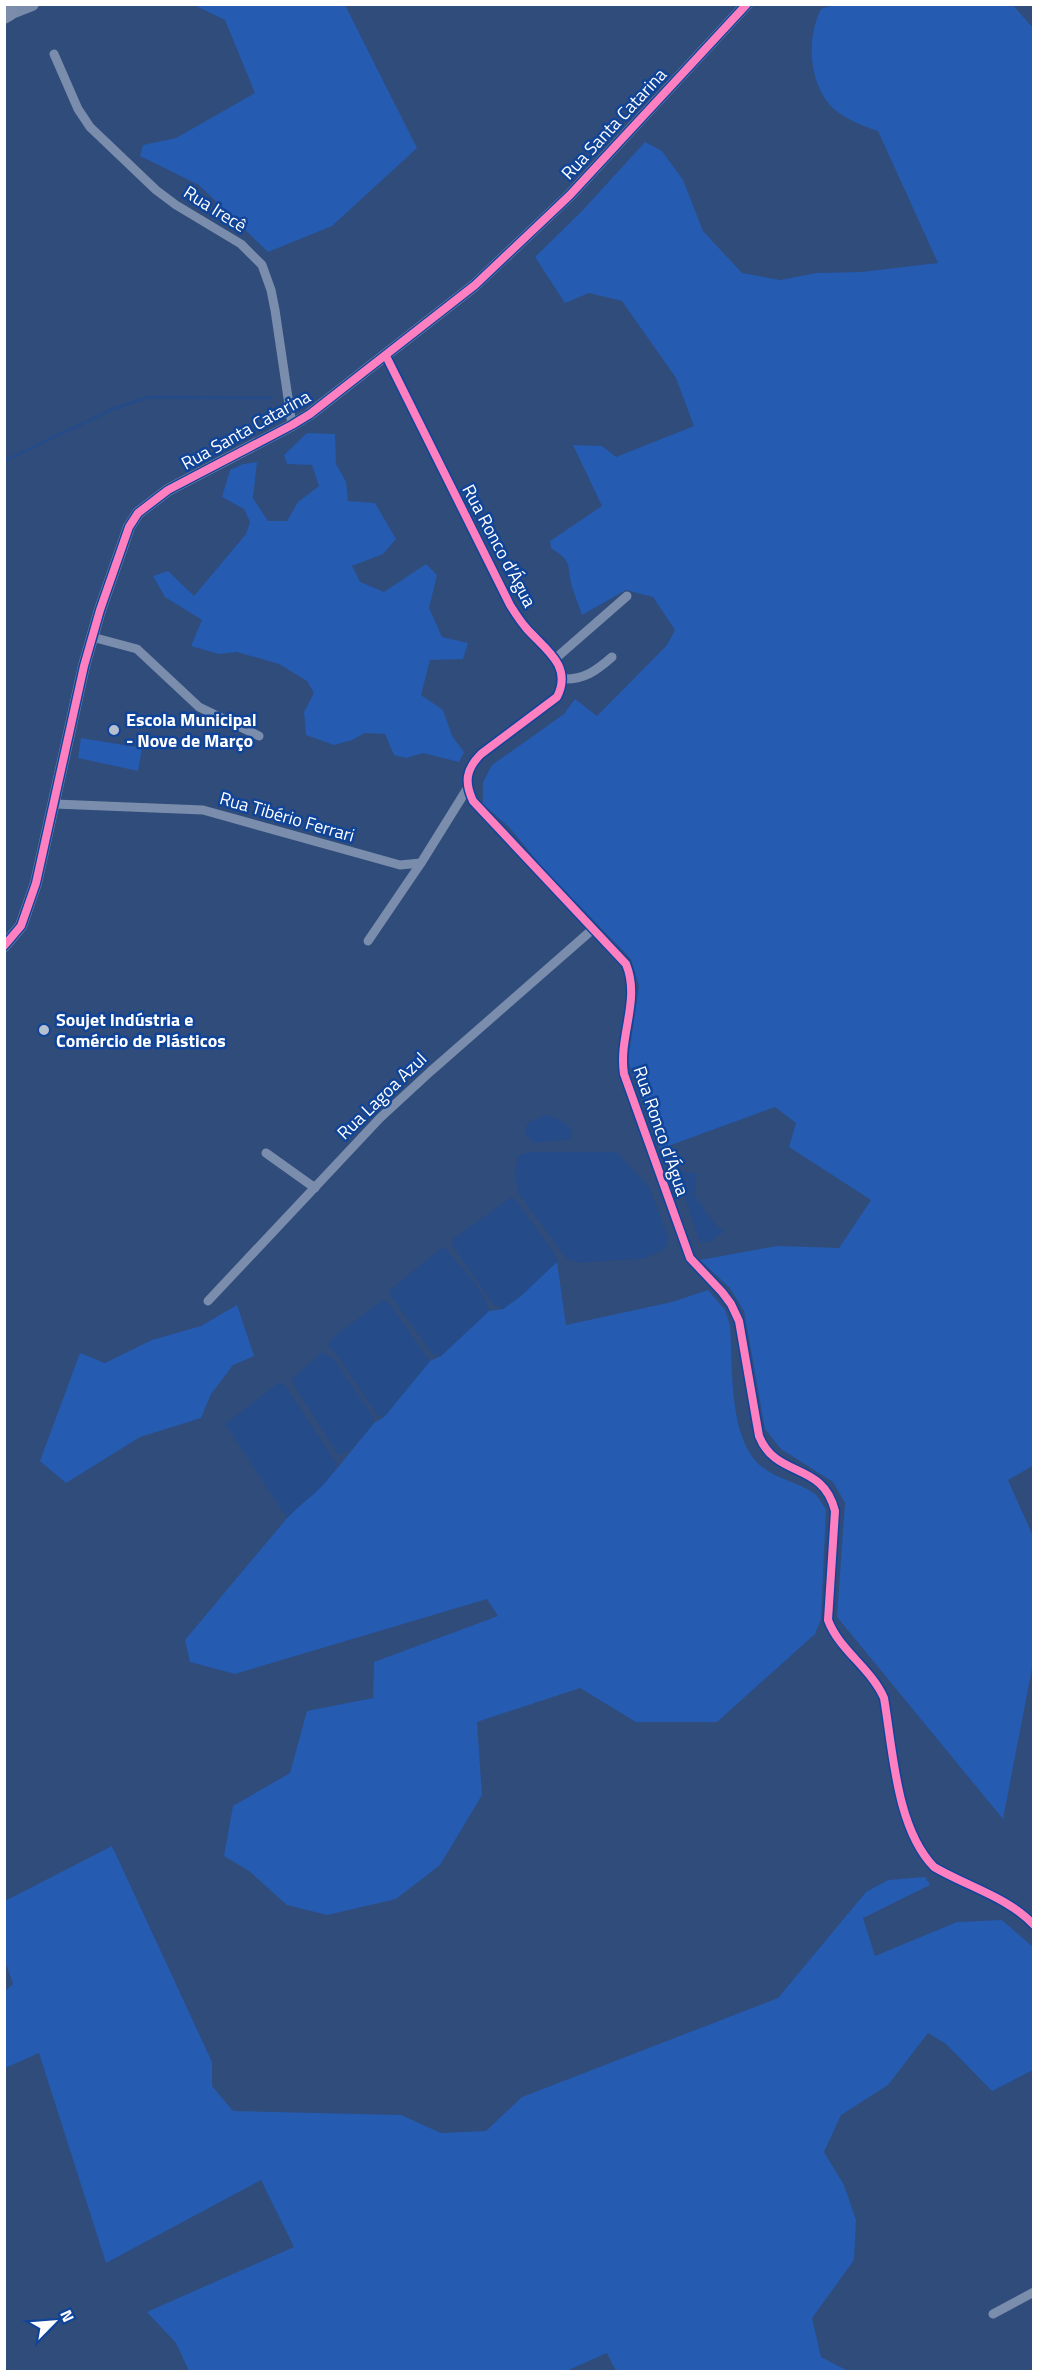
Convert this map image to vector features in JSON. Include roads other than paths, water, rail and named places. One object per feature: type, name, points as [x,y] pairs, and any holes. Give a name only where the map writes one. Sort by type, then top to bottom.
[{"type":"main road","points":[[6,15],[32,4]]},
{"type":"street","name":"Rua Santa Catarina","points":[[4,946],[21,926],[36,883],[92,637],[119,553],[129,527],[138,513],[150,501],[168,490],[292,425],[386,356],[475,285],[570,195],[747,4]]},
{"type":"street","name":"Rua Irecê","points":[[54,54],[78,109],[90,127],[156,190],[176,205],[241,244],[262,265],[275,310],[292,425]]},
{"type":"street","name":"Rua Ronco d’Água","points":[[386,356],[510,605],[527,629],[556,658],[562,679]]},
{"type":"street","points":[[556,658],[627,596]]},
{"type":"street","points":[[92,637],[137,649],[199,707],[258,736]]},
{"type":"street","points":[[368,941],[421,863],[467,789],[467,773],[472,762],[550,705],[561,690],[562,679],[574,680],[586,676],[612,657]]},
{"type":"street","name":"Rua Ronco d’Água","points":[[467,789],[473,801],[626,964],[631,975],[633,988],[621,1059],[624,1074],[690,1258],[722,1292],[739,1321],[759,1436],[763,1446],[775,1459],[821,1483],[833,1500],[835,1510],[828,1620],[832,1632],[879,1686],[884,1698],[898,1780],[909,1826],[920,1849],[934,1867],[1032,1920]]},
{"type":"street","name":"Rua Tibério Ferrari","points":[[55,804],[210,811],[400,865],[421,863]]},
{"type":"street","name":"Rua Lagoa Azul","points":[[208,1301],[380,1118],[593,929]]},
{"type":"street","points":[[266,1153],[315,1188]]},
{"type":"street","points":[[993,2314],[1034,2292]]},
{"type":"waterway","points":[[4,461],[111,410],[148,397],[271,398]]},
{"type":"place","name":"Escola Municipal - Nove de Março","points":[[114,730]]},
{"type":"place","name":"Soujet Indústria e Comércio de Plásticos","points":[[44,1030]]}]
